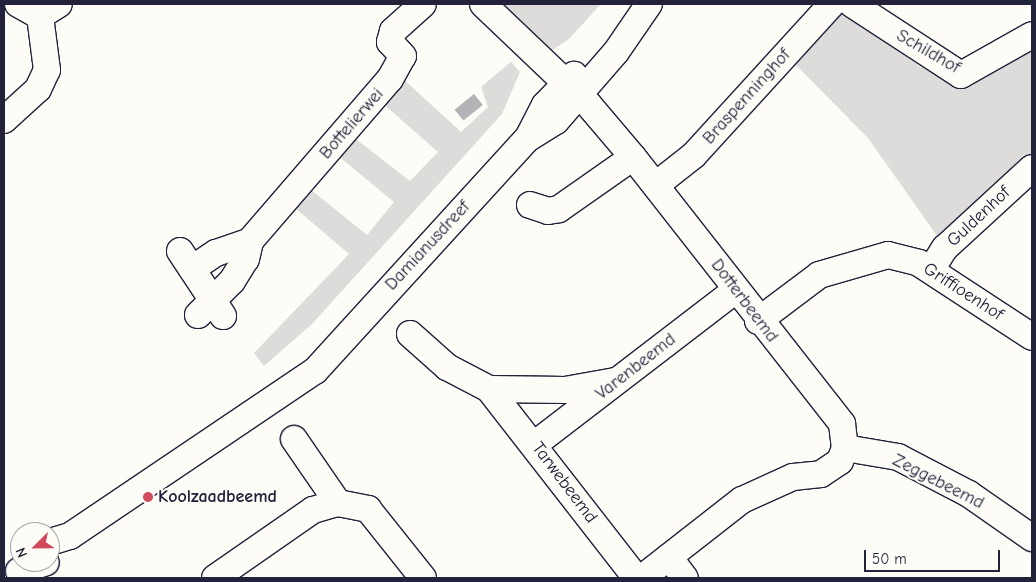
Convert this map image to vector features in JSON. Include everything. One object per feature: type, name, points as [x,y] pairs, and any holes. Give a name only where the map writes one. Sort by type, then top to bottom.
[{"type":"street","name":"Bottelierwei","points":[[250,242],[186,260],[211,311],[232,282],[250,242],[390,80],[403,56],[390,42],[393,31],[424,4]]},
{"type":"street","name":"Dotterbeemd","points":[[483,4],[572,90],[656,185],[758,321],[842,424],[845,448]]},
{"type":"street","name":"Braspenninghof","points":[[656,185],[694,155],[832,4]]},
{"type":"street","name":"Schildhof","points":[[852,4],[961,75],[1032,36]]},
{"type":"street","points":[[4,120],[38,89],[47,70],[39,8]]},
{"type":"street","name":"Damianusdreef","points":[[60,539],[224,430],[298,386],[527,138],[545,105],[572,90],[606,41],[642,12]]},
{"type":"street","points":[[530,205],[548,211],[559,209],[633,157]]},
{"type":"street","name":"Guldenhof","points":[[931,270],[945,248],[1032,168]]},
{"type":"street","name":"Griffioenhof","points":[[758,321],[819,275],[856,262],[888,255],[931,270],[1032,337]]},
{"type":"street","name":"Varenbeemd","points":[[536,444],[736,290]]},
{"type":"street","name":"Tarwebeemd","points":[[410,334],[447,367],[490,389],[536,444],[636,578]]},
{"type":"street","name":"Tarwebeemd","points":[[490,389],[565,390],[618,380]]},
{"type":"street","points":[[294,439],[338,503]]},
{"type":"street","points":[[642,578],[764,486],[821,474],[840,462],[845,448]]},
{"type":"street","name":"Zeggebeemd","points":[[845,448],[898,457],[969,494],[1032,538]]},
{"type":"street","points":[[215,578],[313,510],[338,503],[368,509],[423,578]]},
{"type":"street","points":[[669,557],[685,578]]},
{"type":"shaded area","points":[[502,4],[601,4],[569,39],[551,51]]},
{"type":"shaded area","points":[[842,12],[918,65],[948,80],[1032,45],[1032,159],[942,243],[868,138],[793,62]]},
{"type":"shaded area","points":[[511,62],[520,72],[502,114],[312,324],[264,366],[254,353],[349,254],[295,208],[310,189],[367,235],[394,202],[337,155],[352,136],[410,181],[438,152],[380,101],[400,76],[461,132],[488,107],[481,87]]},
{"type":"shaded area","points":[[474,94],[483,105],[463,121],[455,110]]},
{"type":"place","name":"Koolzaadbeemd","points":[[148,497]]}]
